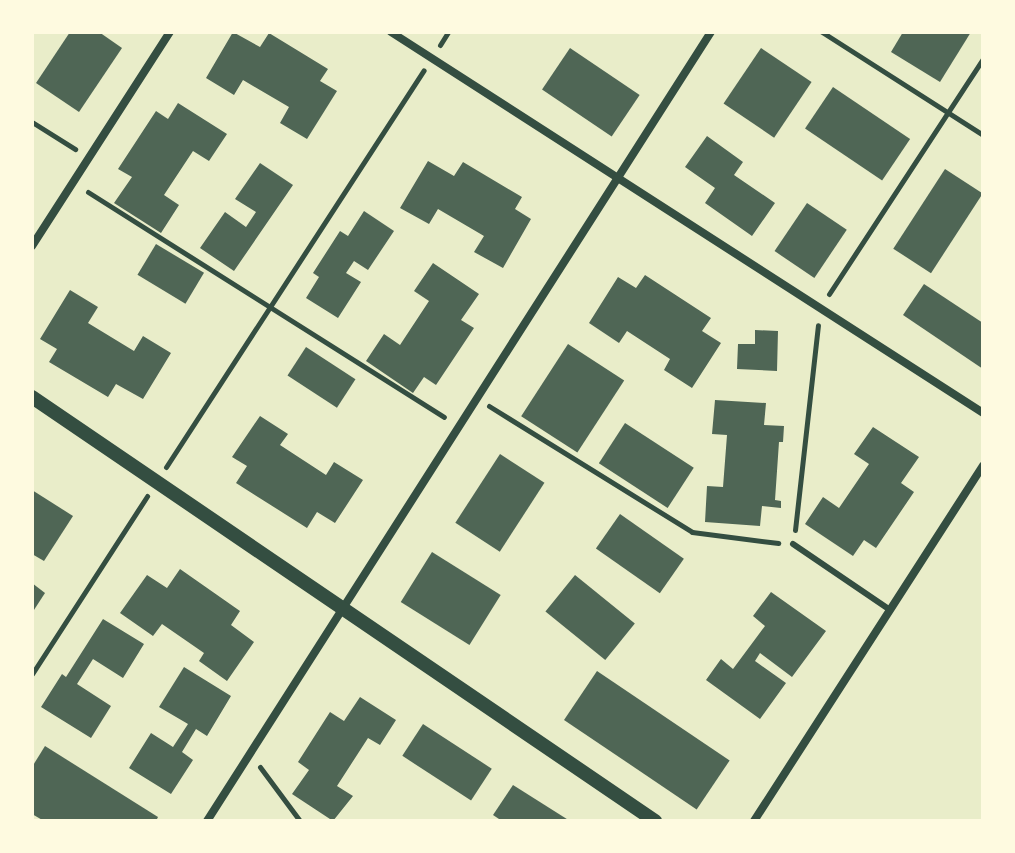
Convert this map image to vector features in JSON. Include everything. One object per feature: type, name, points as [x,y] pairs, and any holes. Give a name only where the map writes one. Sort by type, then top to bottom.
[{"type":"street","points":[[32,246],[170,32]]},
{"type":"street","points":[[391,32],[983,413]]},
{"type":"street","points":[[207,821],[711,32]]},
{"type":"street","points":[[32,397],[655,821]]},
{"type":"street","points":[[754,821],[983,465]]},
{"type":"lane","points":[[793,544],[890,610]]},
{"type":"path","points":[[32,674],[448,32]]},
{"type":"path","points":[[822,32],[983,135]]},
{"type":"path","points":[[478,399],[692,532],[793,544],[820,308],[983,59]]},
{"type":"path","points":[[32,122],[89,159]]},
{"type":"path","points":[[73,183],[459,427]]},
{"type":"path","points":[[249,755],[300,821]]},
{"type":"building","points":[[70,32],[99,32],[122,48],[79,112],[36,83]]},
{"type":"building","points":[[233,32],[260,47],[269,33],[328,69],[320,81],[337,91],[307,139],[280,123],[289,107],[243,80],[234,95],[206,78]]},
{"type":"building","points":[[903,32],[971,32],[940,82],[891,52]]},
{"type":"building","points":[[570,48],[640,95],[612,136],[542,89]]},
{"type":"building","points":[[761,48],[812,82],[774,138],[724,104]]},
{"type":"building","points":[[833,87],[910,139],[882,180],[805,128]]},
{"type":"building","points":[[178,103],[227,134],[209,161],[193,151],[164,195],[179,205],[161,233],[114,203],[132,177],[118,169],[156,111],[168,119]]},
{"type":"building","points":[[707,136],[743,162],[734,175],[775,203],[752,236],[705,203],[715,188],[685,167]]},
{"type":"building","points":[[428,161],[454,176],[463,162],[522,197],[515,209],[531,219],[503,268],[474,252],[484,236],[438,209],[429,224],[400,208]]},
{"type":"building","points":[[260,163],[293,185],[234,271],[200,248],[225,212],[246,227],[256,212],[235,199]]},
{"type":"building","points":[[945,169],[983,194],[931,273],[893,249]]},
{"type":"building","points":[[807,203],[847,230],[814,278],[775,251]]},
{"type":"building","points":[[364,211],[394,231],[368,270],[354,261],[346,273],[361,282],[338,318],[306,298],[319,277],[313,273],[340,231],[348,236]]},
{"type":"building","points":[[156,244],[204,273],[185,304],[137,275]]},
{"type":"building","points":[[433,263],[479,294],[461,320],[474,328],[436,385],[424,377],[413,393],[366,361],[384,334],[400,345],[429,301],[414,291]]},
{"type":"building","points":[[645,275],[711,318],[702,331],[721,343],[692,388],[664,370],[670,359],[627,331],[619,343],[589,323],[618,277],[636,288]]},
{"type":"building","points":[[924,284],[983,323],[983,369],[903,315]]},
{"type":"building","points":[[70,290],[98,307],[88,323],[134,351],[143,336],[171,353],[143,399],[116,384],[108,397],[49,362],[57,349],[40,339]]},
{"type":"building","points":[[755,330],[778,331],[777,371],[737,369],[738,344],[755,344]]},
{"type":"building","points":[[568,344],[624,380],[577,453],[521,416]]},
{"type":"building","points":[[306,347],[355,379],[337,408],[287,376]]},
{"type":"building","points":[[715,400],[766,403],[764,425],[784,426],[783,442],[779,442],[775,500],[781,501],[781,508],[762,506],[760,526],[705,522],[707,486],[723,487],[727,435],[712,434]]},
{"type":"building","points":[[260,416],[288,434],[280,445],[326,475],[334,462],[363,480],[335,523],[317,512],[307,528],[236,483],[247,466],[232,457]]},
{"type":"building","points":[[625,423],[694,468],[668,508],[599,463]]},
{"type":"building","points":[[873,427],[919,457],[901,483],[914,492],[876,548],[864,540],[853,556],[805,524],[823,497],[839,508],[869,464],[854,454]]},
{"type":"building","points":[[500,454],[544,483],[500,552],[455,523]]},
{"type":"building","points":[[32,490],[73,516],[44,561],[32,554]]},
{"type":"building","points":[[620,514],[684,559],[660,593],[596,548]]},
{"type":"building","points":[[432,552],[501,595],[469,645],[401,602]]},
{"type":"building","points":[[180,569],[240,611],[231,625],[254,642],[227,681],[199,661],[204,653],[162,624],[153,636],[120,613],[147,575],[167,588]]},
{"type":"building","points":[[575,575],[635,623],[605,660],[545,612]]},
{"type":"building","points":[[32,583],[45,593],[32,613]]},
{"type":"building","points":[[771,592],[826,631],[792,677],[760,653],[755,661],[786,683],[760,719],[706,680],[721,659],[733,669],[765,626],[753,616]]},
{"type":"building","points":[[103,619],[144,644],[123,678],[93,659],[77,684],[111,706],[91,738],[41,707],[62,674],[66,677]]},
{"type":"building","points":[[184,667],[231,696],[207,736],[196,729],[182,752],[193,760],[171,794],[129,768],[151,733],[173,747],[188,724],[159,707]]},
{"type":"building","points":[[597,671],[730,760],[697,809],[564,720]]},
{"type":"building","points":[[360,697],[396,720],[380,745],[368,738],[337,786],[353,796],[333,821],[292,794],[309,770],[298,762],[330,712],[344,721]]},
{"type":"building","points":[[423,724],[492,769],[471,801],[402,756]]},
{"type":"building","points":[[45,746],[158,817],[156,821],[44,821],[32,814],[32,767]]},
{"type":"building","points":[[513,785],[570,821],[502,821],[493,815]]}]
